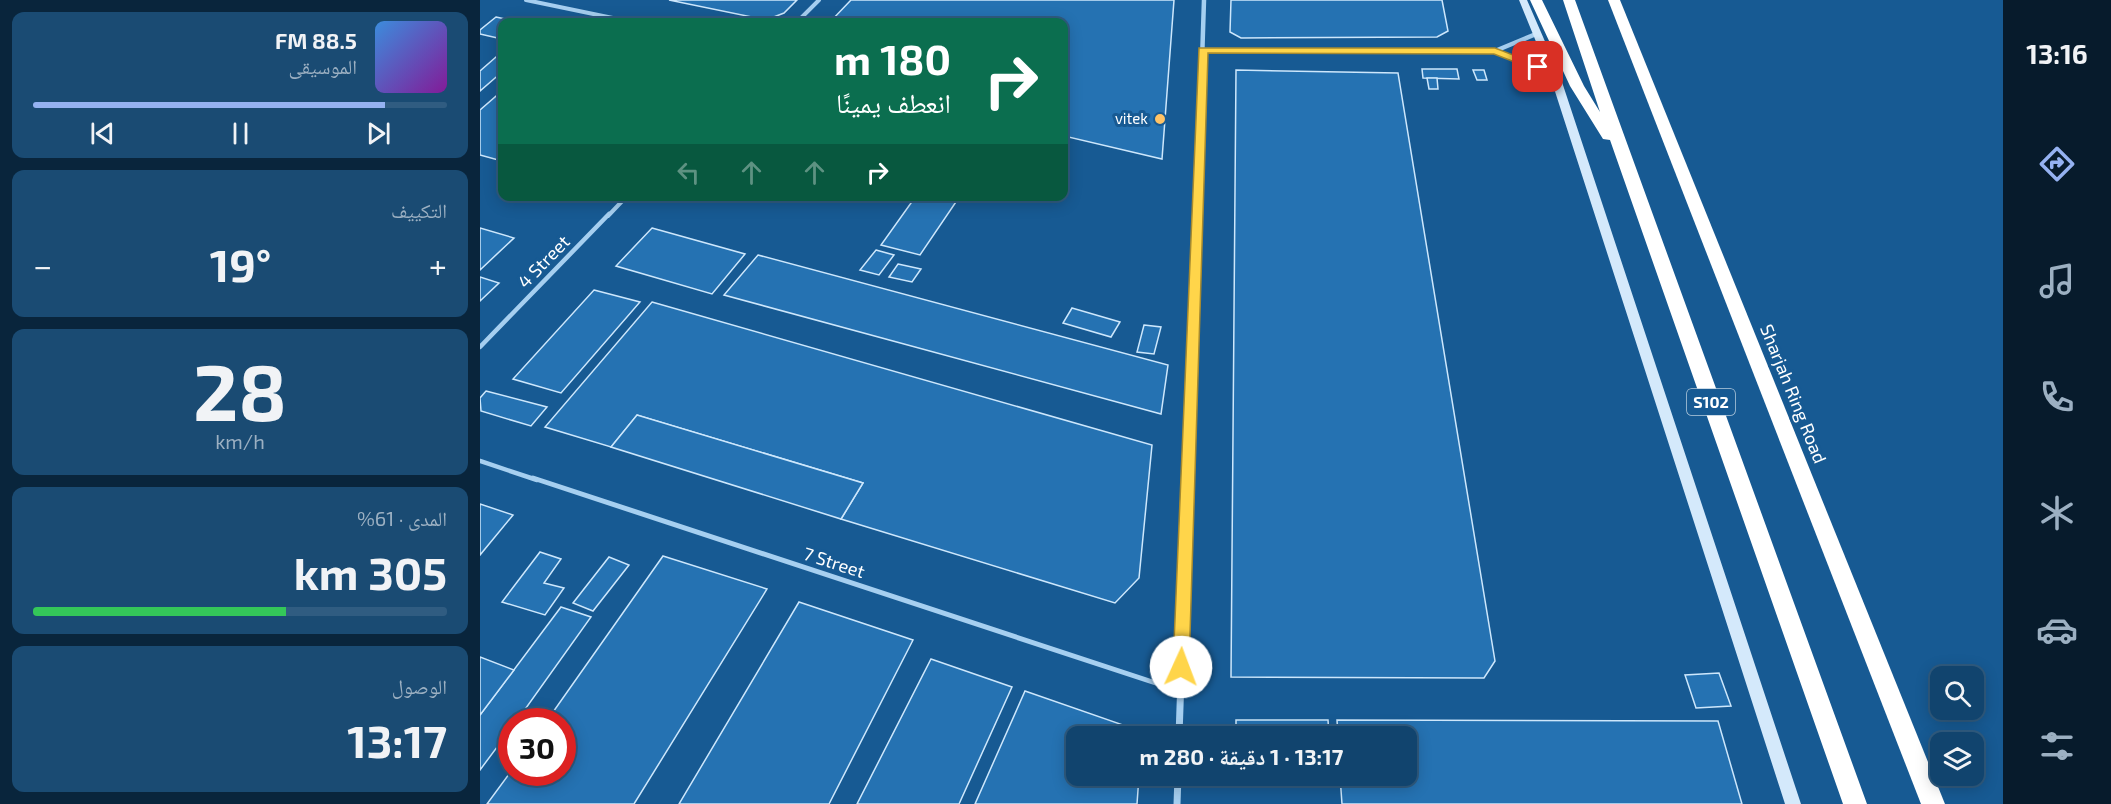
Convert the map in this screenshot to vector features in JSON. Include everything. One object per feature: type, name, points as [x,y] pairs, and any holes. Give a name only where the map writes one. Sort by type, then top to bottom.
[{"type":"highway","points":[[1536,0],[1577,86],[1622,155]]},
{"type":"highway","name":"S102","points":[[1569,0],[1622,155],[1856,804]]},
{"type":"highway","name":"Sharjah Ring Road","points":[[1614,0],[1933,804]]},
{"type":"street","points":[[1179,726],[1204,0]]},
{"type":"street","points":[[1523,0],[1555,76],[1793,804]]},
{"type":"street","points":[[1495,51],[1536,34]]},
{"type":"street","points":[[1203,50],[1495,51],[1555,76]]},
{"type":"street","points":[[1177,804],[1178,786]]},
{"type":"lane","points":[[526,0],[613,18]]},
{"type":"lane","points":[[801,18],[819,0]]},
{"type":"lane","name":"4 Street","points":[[480,347],[622,201]]},
{"type":"lane","name":"7 Street","points":[[480,461],[1180,691]]},
{"type":"building","points":[[669,0],[797,0],[784,13],[771,18],[756,18]]},
{"type":"building","points":[[851,0],[1174,0],[1162,159],[1068,137],[1068,18],[834,18]]},
{"type":"building","points":[[1231,0],[1442,0],[1448,31],[1437,37],[1241,38],[1230,32]]},
{"type":"building","points":[[496,17],[501,18],[498,18],[498,38],[480,34],[480,30]]},
{"type":"building","points":[[498,57],[498,75],[480,91],[480,71]]},
{"type":"building","points":[[1422,69],[1457,69],[1459,79],[1423,78]]},
{"type":"building","points":[[1236,70],[1398,73],[1495,661],[1484,678],[1231,677]]},
{"type":"building","points":[[1473,70],[1484,70],[1487,80],[1477,80]]},
{"type":"building","points":[[1427,78],[1437,78],[1438,89],[1429,89]]},
{"type":"building","points":[[498,94],[498,160],[480,155],[480,110]]},
{"type":"building","points":[[912,201],[957,201],[920,255],[881,245]]},
{"type":"building","points":[[480,228],[514,238],[480,270]]},
{"type":"building","points":[[652,228],[745,254],[712,294],[616,266]]},
{"type":"building","points":[[876,250],[894,255],[879,275],[860,270]]},
{"type":"building","points":[[758,255],[1168,365],[1161,414],[724,295]]},
{"type":"building","points":[[898,264],[921,269],[912,282],[889,277]]},
{"type":"building","points":[[480,277],[499,283],[480,301]]},
{"type":"building","points":[[594,290],[640,302],[561,393],[513,379]]},
{"type":"building","points":[[652,302],[1152,445],[1139,578],[1115,603],[841,519],[863,483],[637,415],[611,447],[545,427]]},
{"type":"building","points":[[1072,308],[1120,322],[1111,337],[1063,323]]},
{"type":"building","points":[[1144,325],[1161,327],[1154,354],[1137,352]]},
{"type":"building","points":[[486,391],[547,407],[531,426],[481,411],[480,398]]},
{"type":"building","points":[[637,415],[863,483],[841,519],[611,447]]},
{"type":"building","points":[[480,504],[513,515],[480,555]]},
{"type":"building","points":[[540,552],[561,559],[544,583],[564,588],[545,615],[502,602]]},
{"type":"building","points":[[663,556],[767,589],[634,804],[487,804],[500,786],[576,786],[576,708],[556,708]]},
{"type":"building","points":[[609,557],[629,565],[593,611],[573,603]]},
{"type":"building","points":[[799,602],[913,640],[829,804],[679,804]]},
{"type":"building","points":[[561,607],[591,617],[526,708],[498,708],[498,746],[480,770],[480,715]]},
{"type":"building","points":[[480,657],[514,670],[480,715]]},
{"type":"building","points":[[931,659],[1012,687],[959,804],[857,804]]},
{"type":"building","points":[[1719,673],[1731,706],[1696,708],[1685,675]]},
{"type":"building","points":[[1025,691],[1126,726],[1066,726],[1066,786],[1138,786],[1137,804],[975,804]]},
{"type":"building","points":[[1236,720],[1328,720],[1328,726],[1236,726]]},
{"type":"building","points":[[1337,720],[1718,721],[1742,804],[1342,804],[1341,786],[1417,786],[1417,726],[1337,726]]},
{"type":"place","name":"vitek","points":[[1160,119]]},
{"type":"route","points":[[1181,667],[1203,50],[1495,51],[1538,67]]}]
